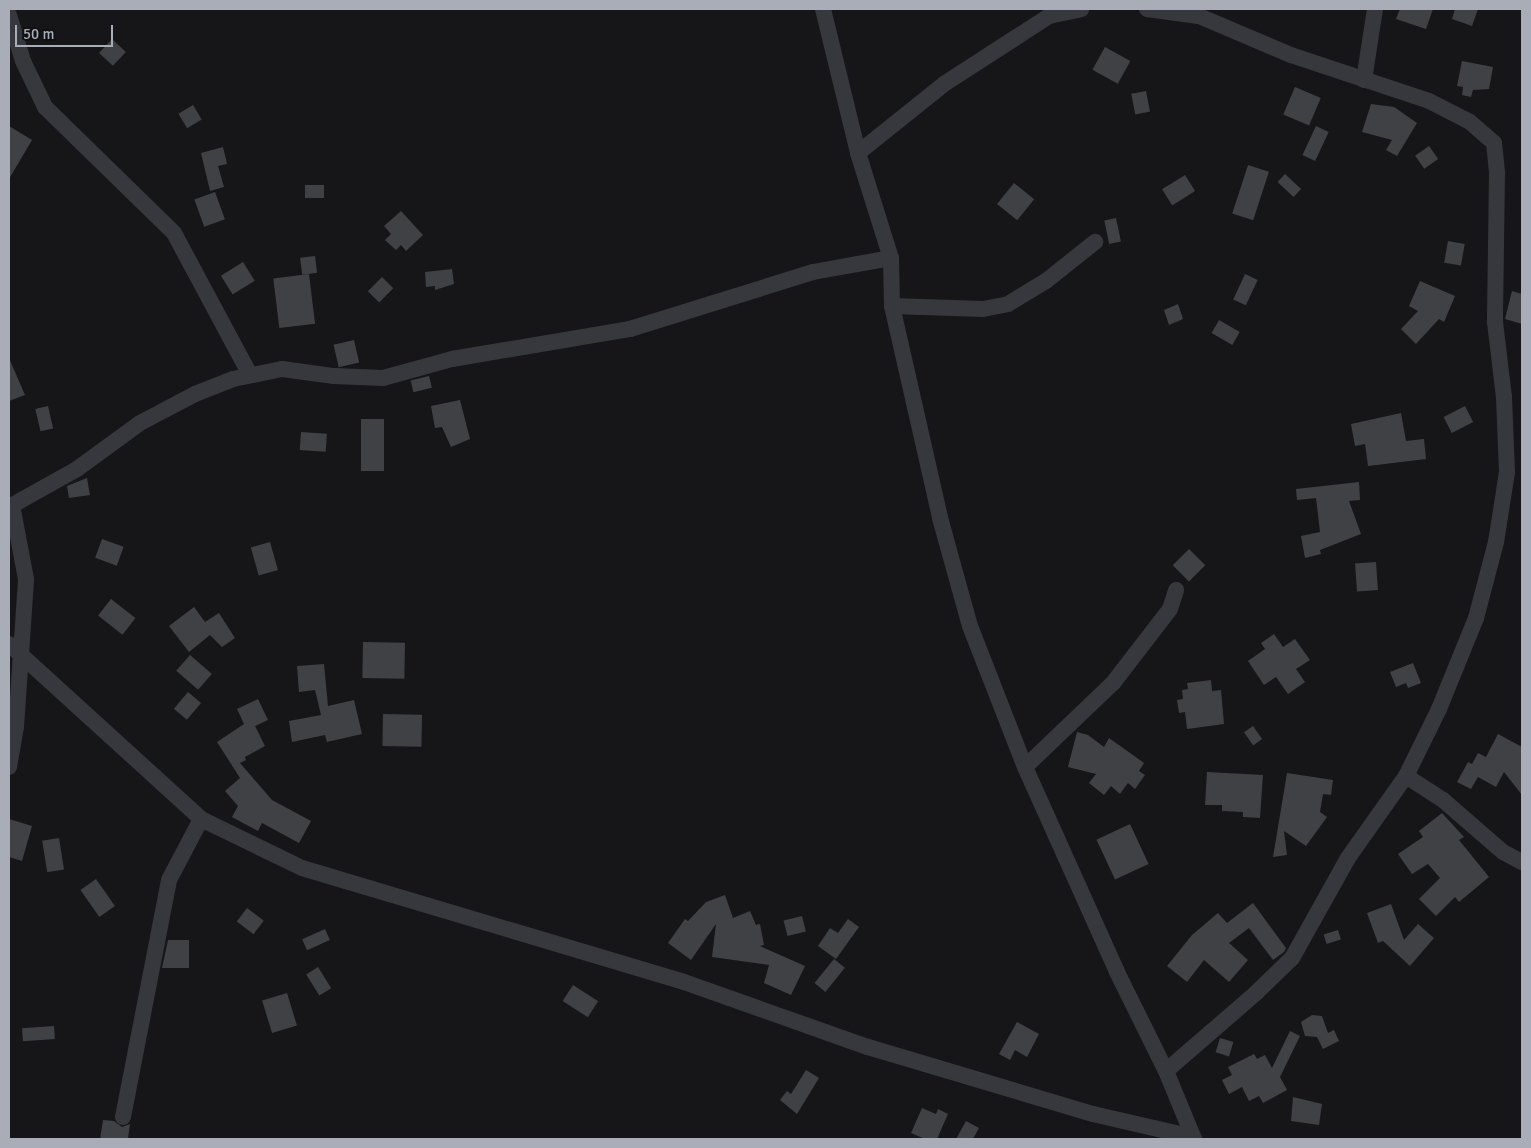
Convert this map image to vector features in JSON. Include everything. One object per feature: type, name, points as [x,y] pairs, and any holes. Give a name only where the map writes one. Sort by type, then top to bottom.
[{"type":"street","points":[[823,9],[858,153],[891,258],[892,306],[940,518],[970,626],[1025,767],[1117,972],[1166,1071],[1193,1138]]},
{"type":"street","points":[[858,153],[944,84],[1046,12],[1081,9]]},
{"type":"street","points":[[1147,9],[1199,16],[1291,55],[1429,101],[1470,122],[1494,143],[1497,173],[1495,322],[1508,472],[1496,542],[1476,618],[1439,709],[1406,776],[1348,858],[1292,958],[1256,993],[1201,1038],[1166,1071]]},
{"type":"street","points":[[1364,80],[1375,9]]},
{"type":"street","points":[[9,15],[23,61],[44,107],[174,233],[250,375]]},
{"type":"street","points":[[892,306],[982,309],[1008,304],[1046,281],[1095,242]]},
{"type":"street","points":[[9,767],[16,727],[26,579],[11,506],[77,469],[140,423],[195,394],[250,375],[282,369],[333,376],[383,378],[452,359],[630,329],[813,272],[891,258]]},
{"type":"street","points":[[1025,767],[1113,683],[1170,609],[1176,590]]},
{"type":"street","points":[[9,644],[201,819],[302,868],[684,982],[877,1049],[1093,1114],[1193,1138]]},
{"type":"street","points":[[1406,776],[1443,800],[1503,852],[1522,862]]},
{"type":"street","points":[[122,1117],[169,880],[201,819]]},
{"type":"building","points":[[1400,9],[1433,9],[1426,29],[1396,19]]},
{"type":"building","points":[[1455,9],[1478,9],[1472,26],[1452,19]]},
{"type":"building","points":[[112,39],[126,52],[113,66],[99,53]]},
{"type":"building","points":[[1105,47],[1130,61],[1118,84],[1092,70]]},
{"type":"building","points":[[1462,61],[1493,67],[1489,89],[1473,90],[1471,97],[1462,95],[1463,87],[1457,86]]},
{"type":"building","points":[[1295,87],[1321,98],[1309,126],[1283,115]]},
{"type":"building","points":[[1146,91],[1150,112],[1135,114],[1131,94]]},
{"type":"building","points":[[1371,104],[1394,107],[1417,123],[1397,156],[1386,150],[1392,140],[1362,132]]},
{"type":"building","points":[[193,105],[202,120],[187,128],[178,114]]},
{"type":"building","points":[[9,126],[32,140],[9,179]]},
{"type":"building","points":[[1316,126],[1329,132],[1315,161],[1302,155]]},
{"type":"building","points":[[1429,146],[1438,159],[1424,169],[1415,156]]},
{"type":"building","points":[[223,147],[227,164],[218,166],[224,187],[210,191],[201,153]]},
{"type":"building","points":[[1248,165],[1269,172],[1253,220],[1232,214]]},
{"type":"building","points":[[1285,174],[1301,189],[1294,197],[1277,182]]},
{"type":"building","points":[[1185,175],[1195,191],[1172,205],[1162,189]]},
{"type":"building","points":[[1014,183],[1034,199],[1017,220],[997,204]]},
{"type":"building","points":[[305,185],[324,185],[324,198],[305,198]]},
{"type":"building","points":[[215,192],[225,219],[204,227],[194,200]]},
{"type":"building","points":[[401,211],[423,235],[406,251],[401,245],[396,250],[385,240],[391,234],[384,226]]},
{"type":"building","points":[[1116,218],[1121,241],[1109,244],[1104,220]]},
{"type":"building","points":[[1448,241],[1465,244],[1461,266],[1444,263]]},
{"type":"building","points":[[315,256],[317,273],[302,275],[300,258]]},
{"type":"building","points":[[243,262],[255,281],[233,294],[221,276]]},
{"type":"building","points":[[452,269],[454,284],[435,290],[435,286],[426,287],[425,272]]},
{"type":"building","points":[[309,274],[315,324],[279,328],[273,278]]},
{"type":"building","points":[[1245,274],[1258,280],[1246,305],[1233,299]]},
{"type":"building","points":[[382,277],[393,288],[379,302],[368,291]]},
{"type":"building","points":[[1420,281],[1455,296],[1444,322],[1439,319],[1416,344],[1401,329],[1418,311],[1409,306]]},
{"type":"building","points":[[1512,291],[1522,294],[1522,324],[1505,319]]},
{"type":"building","points":[[1178,304],[1183,319],[1169,325],[1164,310]]},
{"type":"building","points":[[1219,320],[1240,332],[1232,345],[1212,333]]},
{"type":"building","points":[[354,340],[359,362],[339,367],[334,345]]},
{"type":"building","points":[[9,358],[25,395],[9,401]]},
{"type":"building","points":[[429,376],[432,388],[413,392],[411,381]]},
{"type":"building","points":[[460,400],[470,439],[451,447],[442,427],[435,428],[431,406]]},
{"type":"building","points":[[48,406],[53,428],[41,431],[35,409]]},
{"type":"building","points":[[1465,406],[1473,422],[1452,433],[1444,417]]},
{"type":"building","points":[[1401,413],[1406,441],[1424,439],[1426,459],[1368,466],[1365,444],[1355,446],[1351,424]]},
{"type":"building","points":[[361,419],[384,419],[384,471],[361,471]]},
{"type":"building","points":[[301,432],[327,434],[326,452],[300,450]]},
{"type":"building","points":[[87,478],[90,495],[69,498],[67,486]]},
{"type":"building","points":[[1359,482],[1360,500],[1349,501],[1361,534],[1320,550],[1321,554],[1305,558],[1301,536],[1320,532],[1316,498],[1297,500],[1296,489]]},
{"type":"building","points":[[102,539],[124,547],[117,566],[95,558]]},
{"type":"building","points":[[270,542],[278,570],[259,575],[251,548]]},
{"type":"building","points":[[1189,549],[1205,565],[1189,582],[1173,565]]},
{"type":"building","points":[[1376,562],[1378,590],[1357,591],[1355,563]]},
{"type":"building","points":[[111,599],[135,618],[122,635],[98,616]]},
{"type":"building","points":[[194,607],[205,622],[219,613],[235,638],[222,647],[210,635],[189,652],[169,626]]},
{"type":"building","points":[[1274,634],[1283,647],[1295,639],[1310,660],[1296,669],[1305,682],[1288,694],[1276,677],[1264,685],[1248,661],[1265,649],[1261,643]]},
{"type":"building","points":[[363,642],[405,643],[404,679],[362,678]]},
{"type":"building","points":[[190,655],[212,674],[198,690],[176,671]]},
{"type":"building","points":[[1413,663],[1421,683],[1408,688],[1406,683],[1396,687],[1390,672]]},
{"type":"building","points":[[324,664],[328,706],[354,700],[362,734],[327,742],[325,735],[292,742],[289,721],[321,715],[315,690],[299,692],[297,666]]},
{"type":"building","points":[[1211,680],[1212,691],[1221,690],[1224,724],[1187,729],[1185,712],[1179,713],[1177,700],[1183,699],[1182,690],[1188,689],[1187,683]]},
{"type":"building","points":[[188,692],[201,703],[187,720],[174,709]]},
{"type":"building","points":[[258,699],[268,720],[255,726],[265,746],[245,757],[246,760],[240,763],[272,800],[311,821],[299,843],[262,823],[258,831],[232,817],[238,806],[225,791],[240,778],[217,742],[244,724],[237,709]]},
{"type":"building","points":[[383,714],[422,715],[421,747],[382,746]]},
{"type":"building","points":[[1253,726],[1262,739],[1253,745],[1244,732]]},
{"type":"building","points":[[1077,732],[1088,735],[1104,747],[1109,738],[1144,763],[1139,771],[1145,775],[1135,789],[1128,783],[1120,794],[1111,786],[1104,795],[1089,783],[1096,774],[1068,767]]},
{"type":"building","points":[[1498,734],[1522,747],[1522,795],[1504,772],[1496,787],[1478,777],[1471,789],[1457,782],[1468,762],[1472,764],[1478,753],[1486,757]]},
{"type":"building","points":[[1207,772],[1263,775],[1260,818],[1243,817],[1243,812],[1222,811],[1222,805],[1205,805]]},
{"type":"building","points":[[1287,773],[1333,780],[1331,795],[1323,794],[1320,812],[1327,817],[1306,846],[1284,831],[1287,855],[1273,857]]},
{"type":"building","points":[[1442,813],[1464,837],[1459,840],[1489,877],[1459,902],[1455,897],[1436,916],[1419,899],[1440,878],[1428,864],[1412,874],[1398,854],[1423,837],[1419,831]]},
{"type":"building","points":[[9,819],[32,826],[22,861],[9,857]]},
{"type":"building","points":[[1130,824],[1149,864],[1115,880],[1096,840]]},
{"type":"building","points":[[59,838],[64,870],[47,872],[42,841]]},
{"type":"building","points":[[96,879],[115,906],[99,917],[80,890]]},
{"type":"building","points":[[725,895],[733,918],[750,911],[756,925],[760,924],[764,945],[760,946],[805,966],[791,995],[764,983],[769,965],[712,957],[716,924],[691,960],[668,943],[685,919],[688,921],[706,902]]},
{"type":"building","points":[[1253,903],[1286,948],[1284,952],[1273,960],[1249,928],[1229,943],[1248,960],[1229,982],[1204,960],[1187,982],[1167,966],[1192,935],[1218,913],[1227,923]]},
{"type":"building","points":[[1391,904],[1404,940],[1418,924],[1434,938],[1410,966],[1383,941],[1378,943],[1367,913]]},
{"type":"building","points":[[247,908],[264,921],[254,934],[237,922]]},
{"type":"building","points":[[802,916],[806,932],[787,936],[784,921]]},
{"type":"building","points":[[848,919],[859,927],[836,959],[818,946],[830,928],[838,933]]},
{"type":"building","points":[[325,929],[330,940],[307,950],[302,939]]},
{"type":"building","points":[[1338,930],[1341,940],[1327,944],[1324,934]]},
{"type":"building","points":[[168,940],[189,940],[189,968],[162,968]]},
{"type":"building","points":[[834,959],[845,968],[825,992],[814,983]]},
{"type":"building","points":[[318,967],[331,988],[319,996],[306,974]]},
{"type":"building","points":[[573,985],[598,1001],[588,1017],[563,1001]]},
{"type":"building","points":[[287,993],[297,1026],[272,1033],[262,1001]]},
{"type":"building","points":[[1312,1015],[1322,1016],[1328,1033],[1334,1030],[1339,1041],[1323,1049],[1317,1037],[1305,1036],[1301,1022]]},
{"type":"building","points":[[1017,1022],[1039,1034],[1027,1057],[1015,1050],[1010,1060],[999,1054]]},
{"type":"building","points":[[54,1026],[55,1039],[23,1041],[22,1028]]},
{"type":"building","points":[[1290,1031],[1300,1036],[1280,1077],[1287,1090],[1263,1103],[1259,1096],[1249,1101],[1242,1087],[1229,1094],[1222,1080],[1232,1075],[1228,1067],[1254,1054],[1257,1059],[1265,1055],[1272,1068]]},
{"type":"building","points":[[1220,1038],[1233,1042],[1229,1056],[1216,1052]]},
{"type":"building","points":[[806,1070],[819,1078],[797,1114],[780,1100],[787,1091],[791,1094]]},
{"type":"building","points":[[1293,1097],[1322,1104],[1319,1125],[1291,1121]]},
{"type":"building","points":[[922,1108],[936,1114],[938,1109],[948,1114],[937,1139],[925,1139],[911,1133]]},
{"type":"building","points":[[103,1120],[114,1121],[122,1127],[130,1124],[128,1139],[100,1139]]},
{"type":"building","points":[[966,1121],[979,1128],[973,1139],[956,1139]]}]
